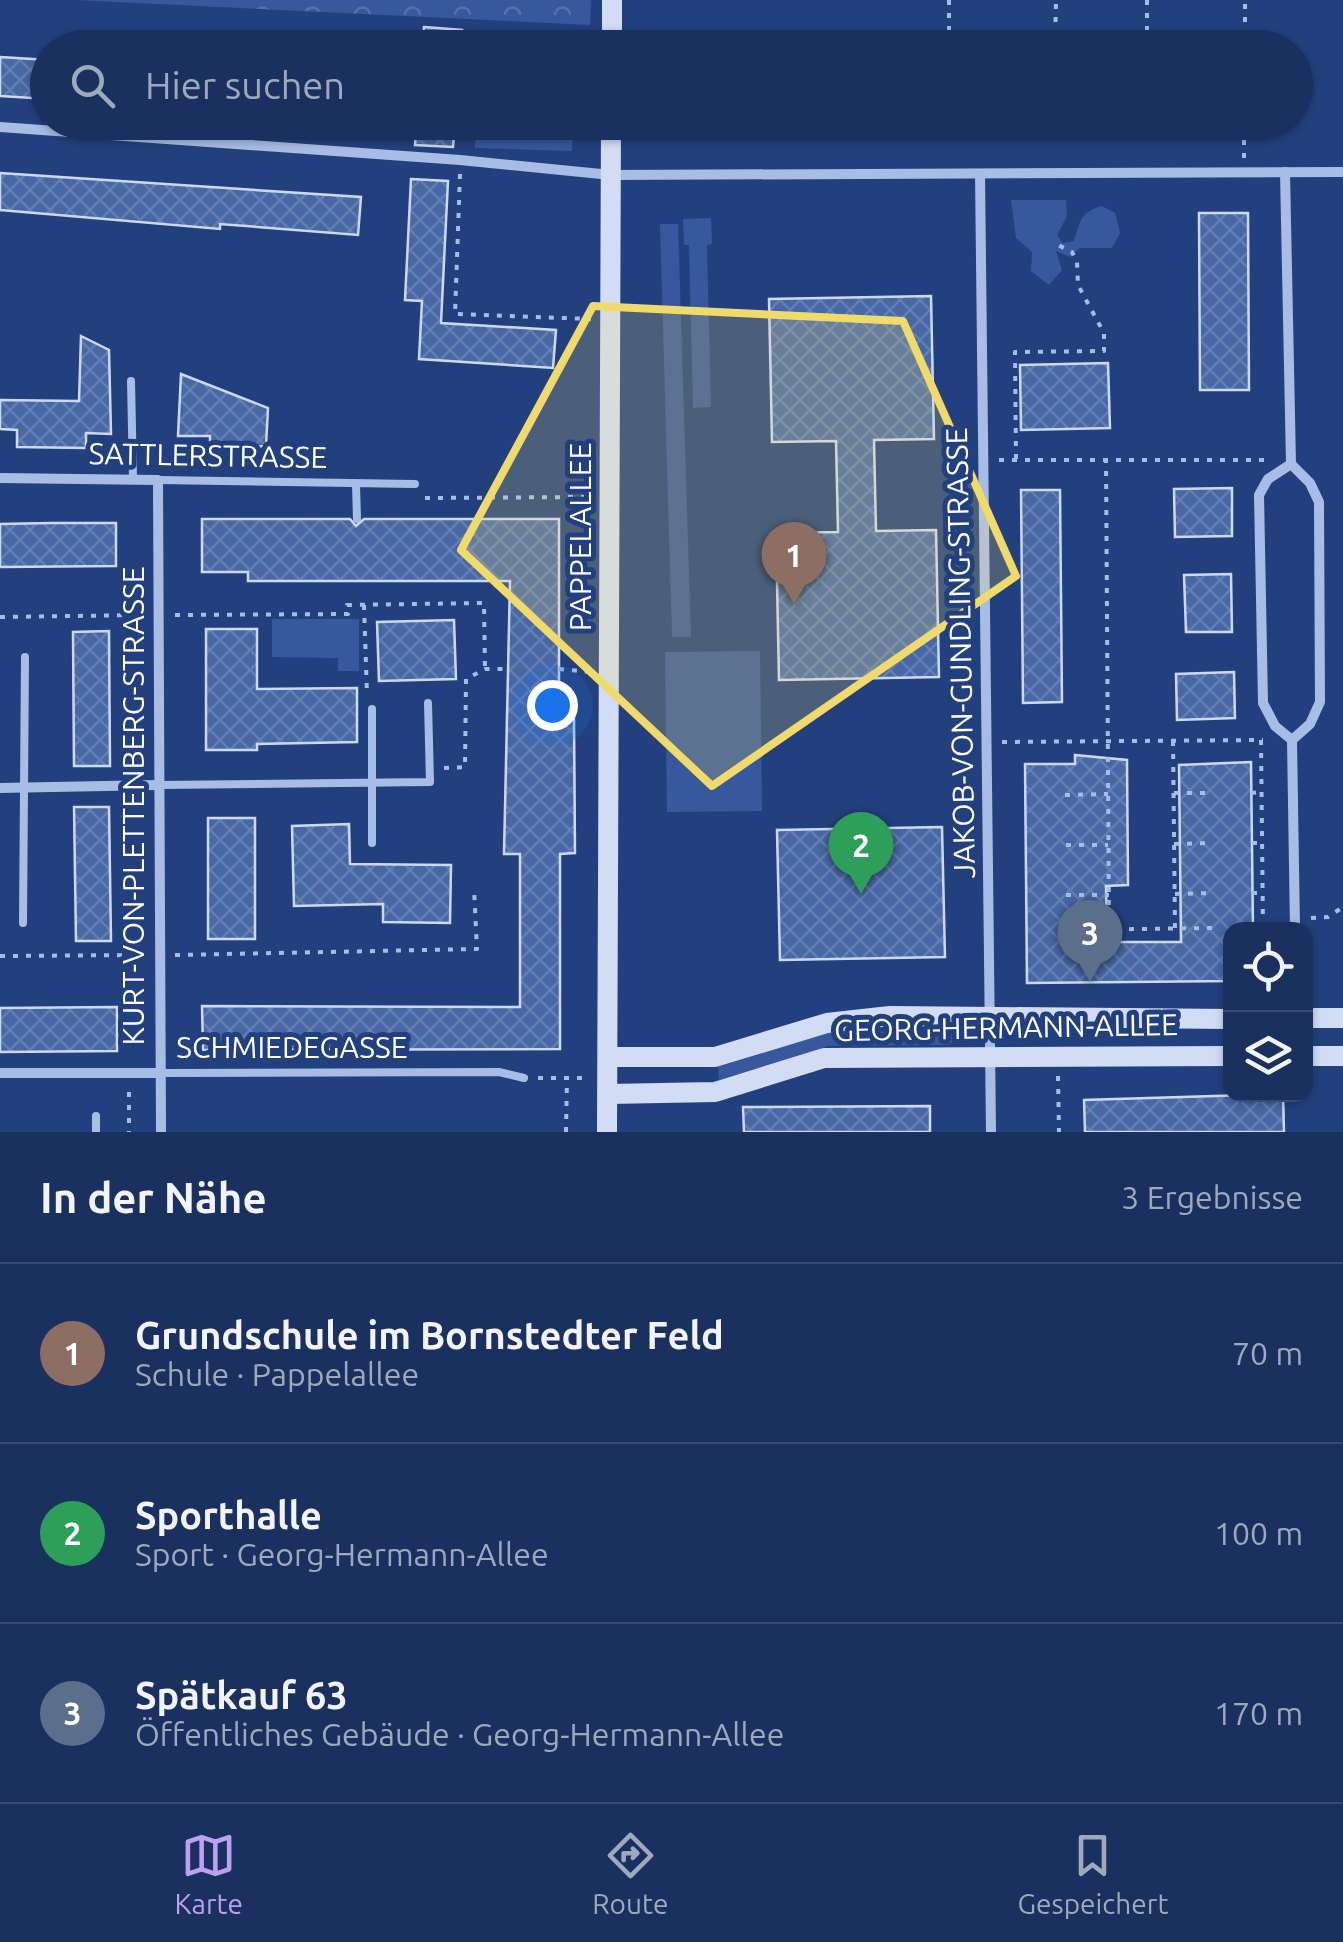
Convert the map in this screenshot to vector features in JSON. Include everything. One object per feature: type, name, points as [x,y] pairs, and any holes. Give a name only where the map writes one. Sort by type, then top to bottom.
[{"type":"street","points":[[612,0],[612,30]]},
{"type":"street","points":[[0,128],[30,130]]},
{"type":"street","points":[[172,140],[611,175],[1343,172]]},
{"type":"street","name":"PAPPELALLEE","points":[[608,1132],[612,140]]},
{"type":"street","points":[[1286,172],[1290,464],[1310,483],[1319,502],[1320,702],[1310,724],[1292,740],[1295,922]]},
{"type":"street","name":"JAKOB-VON-GUNDLING-STRASSE","points":[[980,174],[991,1132]]},
{"type":"street","points":[[1290,464],[1268,479],[1260,495],[1263,703],[1275,726],[1292,740]]},
{"type":"street","name":"SATTLERSTRASSE","points":[[0,478],[158,480]]},
{"type":"street","name":"KURT-VON-PLETTENBERG-STRASSE","points":[[158,480],[161,1132]]},
{"type":"street","points":[[0,788],[158,785]]},
{"type":"street","name":"GEORG-HERMANN-ALLEE","points":[[608,1076],[714,1057],[827,1023],[890,1016],[1223,1020]]},
{"type":"street","points":[[1313,1018],[1343,1018]]},
{"type":"street","name":"GEORG-HERMANN-ALLEE","points":[[608,1076],[716,1092],[824,1058],[1223,1056]]},
{"type":"street","points":[[1313,1056],[1343,1056]]},
{"type":"street","name":"SCHMIEDEGASSE","points":[[0,1073],[161,1073]]},
{"type":"lane","points":[[131,381],[133,478]]},
{"type":"lane","name":"SATTLERSTRASSE","points":[[158,480],[414,484]]},
{"type":"lane","points":[[356,484],[357,519]]},
{"type":"lane","points":[[22,923],[25,658]]},
{"type":"lane","points":[[158,785],[430,782],[428,703]]},
{"type":"lane","points":[[372,709],[372,843]]},
{"type":"lane","name":"SCHMIEDEGASSE","points":[[161,1073],[499,1072],[524,1078]]},
{"type":"lane","points":[[96,1116],[96,1132]]},
{"type":"path","points":[[949,0],[949,30]]},
{"type":"path","points":[[1055,30],[1056,0]]},
{"type":"path","points":[[1147,0],[1147,30]]},
{"type":"path","points":[[1245,30],[1246,0]]},
{"type":"path","points":[[1243,172],[1244,140]]},
{"type":"path","points":[[460,160],[455,314],[611,319]]},
{"type":"path","points":[[1016,459],[1015,352],[1104,351],[1104,333],[1078,285],[1077,262],[1072,252],[1058,245]]},
{"type":"path","points":[[984,460],[1238,457],[1290,464]]},
{"type":"path","points":[[1106,458],[1109,929]]},
{"type":"path","points":[[414,484],[417,498],[611,496]]},
{"type":"path","points":[[0,617],[348,614],[347,605],[484,603],[485,670]]},
{"type":"path","points":[[364,605],[365,688],[372,709]]},
{"type":"path","points":[[430,768],[465,768],[466,679],[485,670],[510,670]]},
{"type":"path","points":[[1261,740],[1263,922]]},
{"type":"path","points":[[988,742],[1292,740]]},
{"type":"path","points":[[1173,741],[1175,929]]},
{"type":"path","points":[[1252,793],[1262,792]]},
{"type":"path","points":[[1174,794],[1211,793]]},
{"type":"path","points":[[1065,794],[1108,794]]},
{"type":"path","points":[[1252,843],[1262,843]]},
{"type":"path","points":[[1174,844],[1212,844]]},
{"type":"path","points":[[1066,845],[1108,845]]},
{"type":"path","points":[[0,956],[477,949],[474,889]]},
{"type":"path","points":[[1174,894],[1212,893]]},
{"type":"path","points":[[1252,893],[1263,893]]},
{"type":"path","points":[[1066,895],[1109,895]]},
{"type":"path","points":[[1306,922],[1328,918],[1343,907]]},
{"type":"path","points":[[1064,930],[1212,928]]},
{"type":"path","points":[[1058,1056],[1060,1132]]},
{"type":"path","points":[[129,1073],[129,1132]]},
{"type":"path","points":[[524,1078],[608,1076]]},
{"type":"path","points":[[566,1132],[567,1078]]},
{"type":"highlighted area","points":[[593,306],[903,321],[1016,576],[712,786],[461,550]]},
{"type":"green space","points":[[76,0],[591,0],[590,25]]},
{"type":"green space","points":[[475,140],[572,140],[572,151],[475,148]]},
{"type":"green space","points":[[1011,200],[1066,200],[1067,216],[1057,235],[1063,243],[1074,241],[1085,215],[1102,206],[1115,213],[1120,233],[1112,248],[1080,248],[1070,257],[1056,251],[1062,270],[1049,285],[1031,271],[1032,252],[1016,238]]},
{"type":"green space","points":[[711,218],[712,244],[707,245],[711,407],[693,408],[689,245],[684,245],[683,219]]},
{"type":"green space","points":[[660,224],[678,224],[691,637],[672,637]]},
{"type":"green space","points":[[272,619],[359,619],[359,671],[338,671],[338,658],[272,657]]},
{"type":"green space","points":[[760,651],[762,811],[667,812],[665,652]]},
{"type":"green space","points":[[949,1030],[958,1038],[948,1045],[828,1046],[719,1080],[718,1067],[827,1033]]},
{"type":"building","points":[[0,57],[30,59],[30,98],[0,96]]},
{"type":"building","points":[[415,140],[454,140],[453,147],[415,145]]},
{"type":"building","points":[[0,173],[361,197],[358,235],[220,224],[220,229],[0,210]]},
{"type":"building","points":[[411,179],[448,181],[441,323],[556,330],[553,368],[419,359],[422,301],[405,300]]},
{"type":"building","points":[[1199,213],[1248,213],[1249,390],[1200,390]]},
{"type":"building","points":[[931,296],[934,439],[874,440],[876,531],[936,530],[939,677],[779,680],[776,533],[838,532],[836,441],[772,442],[769,299]]},
{"type":"building","points":[[81,336],[109,350],[111,434],[86,433],[86,448],[17,447],[17,430],[0,429],[0,400],[79,401]]},
{"type":"building","points":[[1108,363],[1110,428],[1021,430],[1020,365]]},
{"type":"building","points":[[181,374],[268,408],[266,446],[210,449],[210,436],[178,436]]},
{"type":"building","points":[[1232,488],[1232,536],[1175,537],[1174,489]]},
{"type":"building","points":[[1021,490],[1060,490],[1062,702],[1023,703]]},
{"type":"building","points":[[202,519],[350,519],[356,526],[364,519],[559,519],[559,717],[574,717],[575,853],[560,854],[560,1049],[203,1050],[202,1006],[520,1007],[520,854],[504,854],[510,581],[248,581],[248,572],[202,572]]},
{"type":"building","points":[[116,523],[116,566],[0,567],[0,524]]},
{"type":"building","points":[[1231,574],[1232,632],[1186,632],[1184,575]]},
{"type":"building","points":[[454,620],[456,679],[379,681],[377,622]]},
{"type":"building","points":[[206,629],[257,629],[257,689],[357,688],[357,742],[257,744],[257,750],[206,750]]},
{"type":"building","points":[[109,631],[110,766],[74,766],[73,632]]},
{"type":"building","points":[[1234,672],[1235,718],[1177,720],[1176,674]]},
{"type":"building","points":[[1075,755],[1127,760],[1128,885],[1106,886],[1107,942],[1181,942],[1179,765],[1251,762],[1253,922],[1223,922],[1223,981],[1027,983],[1025,764],[1075,764]]},
{"type":"building","points":[[74,807],[109,807],[111,941],[76,941]]},
{"type":"building","points":[[208,818],[255,818],[255,939],[208,939]]},
{"type":"building","points":[[349,824],[350,864],[451,865],[450,923],[383,922],[383,904],[294,906],[292,826]]},
{"type":"building","points":[[942,827],[945,957],[780,960],[777,830]]},
{"type":"building","points":[[117,1007],[117,1051],[0,1052],[0,1008]]},
{"type":"building","points":[[1223,1096],[1223,1102],[1283,1102],[1284,1132],[1085,1132],[1084,1100]]},
{"type":"building","points":[[930,1106],[930,1132],[744,1132],[743,1107]]},
{"type":"place","name":"Grundschule im Bornstedter Feld","points":[[794,604]]},
{"type":"place","name":"Sporthalle","points":[[861,894]]},
{"type":"place","name":"Spätkauf 63","points":[[1090,982]]}]
